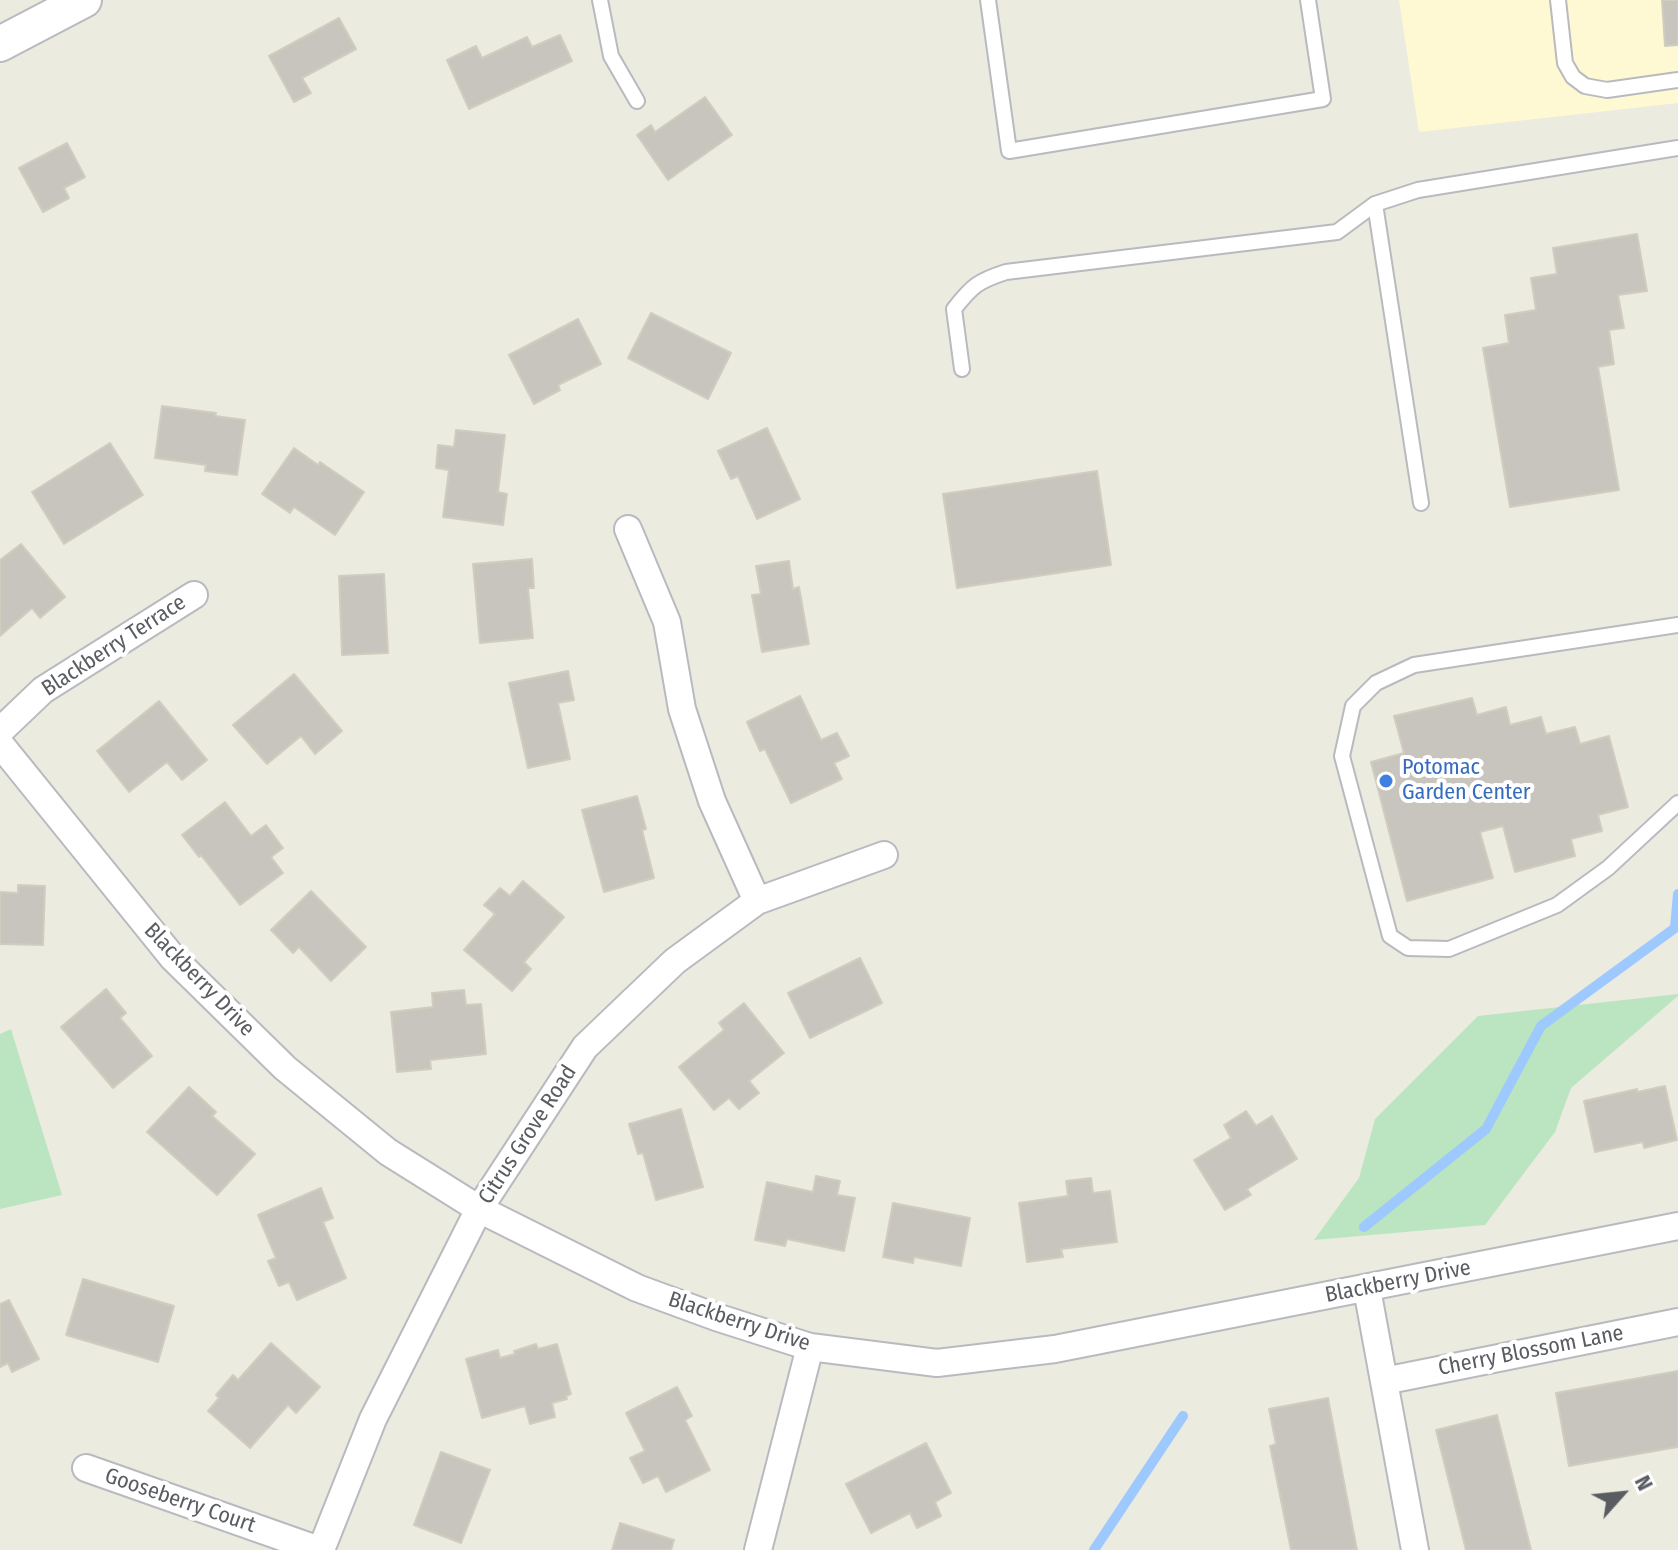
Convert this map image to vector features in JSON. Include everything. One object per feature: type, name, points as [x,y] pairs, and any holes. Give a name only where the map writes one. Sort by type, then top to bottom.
[{"type":"street","points":[[0,44],[84,0]]},
{"type":"street","points":[[628,529],[667,622],[682,709],[712,801],[757,901]]},
{"type":"street","name":"Blackberry Terrace","points":[[0,731],[43,690],[194,595]]},
{"type":"street","name":"Blackberry Drive","points":[[0,744],[173,958],[285,1068],[388,1152],[479,1209],[637,1288],[810,1347],[937,1363],[1055,1349],[1678,1226]]},
{"type":"street","name":"Citrus Grove Road","points":[[320,1550],[373,1419],[479,1209],[585,1047],[675,961],[757,901],[884,855]]},
{"type":"street","points":[[1367,1289],[1415,1550]]},
{"type":"street","name":"Cherry Blossom Lane","points":[[1384,1381],[1678,1322]]},
{"type":"street","points":[[758,1550],[810,1347]]},
{"type":"street","name":"Gooseberry Court","points":[[86,1468],[320,1550]]},
{"type":"lane","points":[[600,0],[611,56],[637,101]]},
{"type":"lane","points":[[988,0],[1009,151],[1323,99],[1308,0]]},
{"type":"lane","points":[[1558,0],[1565,63],[1573,77],[1585,86],[1607,90],[1678,80]]},
{"type":"lane","points":[[962,369],[954,309],[968,290],[983,279],[1006,272],[1337,232],[1375,204],[1418,190],[1678,148]]},
{"type":"lane","points":[[1375,204],[1421,503]]},
{"type":"lane","points":[[1678,625],[1414,665],[1376,683],[1353,706],[1342,756],[1390,936],[1408,948],[1449,949],[1557,905],[1608,868],[1678,803]]},
{"type":"shaded area","points":[[1399,0],[1678,0],[1678,103],[1419,132]]},
{"type":"green space","points":[[1678,994],[1571,1088],[1555,1132],[1485,1225],[1314,1240],[1359,1178],[1375,1119],[1478,1016]]},
{"type":"green space","points":[[11,1029],[62,1195],[0,1209],[0,1034]]},
{"type":"building","points":[[1662,0],[1678,0],[1678,45],[1665,46]]},
{"type":"building","points":[[339,18],[356,49],[302,78],[311,93],[294,102],[269,56]]},
{"type":"building","points":[[560,35],[572,61],[469,109],[447,60],[476,46],[482,58],[527,37],[532,47]]},
{"type":"building","points":[[705,97],[732,135],[668,180],[637,135],[651,125],[655,132]]},
{"type":"building","points":[[67,143],[85,177],[64,188],[69,198],[43,212],[19,168]]},
{"type":"building","points":[[1637,234],[1647,291],[1618,295],[1624,328],[1609,330],[1614,364],[1598,367],[1619,490],[1510,507],[1483,348],[1509,343],[1505,315],[1536,310],[1531,278],[1557,274],[1553,248]]},
{"type":"building","points":[[651,313],[731,353],[708,399],[628,358]]},
{"type":"building","points":[[578,319],[601,364],[558,385],[560,390],[534,404],[509,355]]},
{"type":"building","points":[[162,406],[245,420],[237,475],[205,471],[206,465],[155,458]]},
{"type":"building","points":[[767,428],[800,499],[757,519],[738,476],[731,479],[718,451]]},
{"type":"building","points":[[456,430],[505,435],[498,492],[507,494],[503,525],[443,517],[449,470],[436,468],[438,445],[454,447]]},
{"type":"building","points":[[110,443],[143,495],[64,544],[32,492]]},
{"type":"building","points":[[294,448],[364,492],[335,535],[294,507],[290,513],[262,494]]},
{"type":"building","points":[[1097,471],[1111,565],[957,588],[943,494]]},
{"type":"building","points":[[21,544],[65,597],[40,618],[32,608],[0,636],[0,560]]},
{"type":"building","points":[[532,559],[534,588],[528,588],[533,638],[480,643],[473,564]]},
{"type":"building","points":[[789,561],[793,589],[799,587],[809,644],[762,652],[752,595],[761,594],[756,566]]},
{"type":"building","points":[[384,574],[388,653],[342,655],[339,576]]},
{"type":"building","points":[[568,671],[574,700],[558,703],[570,759],[528,768],[509,683]]},
{"type":"building","points":[[294,674],[342,731],[315,754],[301,736],[267,764],[233,725]]},
{"type":"building","points":[[800,696],[821,740],[837,733],[849,756],[834,763],[842,779],[791,803],[765,749],[760,751],[747,722]]},
{"type":"building","points":[[1472,698],[1477,715],[1506,707],[1510,725],[1541,717],[1546,734],[1575,727],[1580,744],[1609,736],[1628,807],[1598,815],[1602,831],[1571,839],[1575,856],[1515,872],[1503,826],[1480,832],[1493,878],[1407,901],[1371,762],[1404,753],[1394,716]]},
{"type":"building","points":[[159,701],[207,760],[182,780],[167,762],[129,792],[97,751]]},
{"type":"building","points":[[637,796],[654,878],[604,892],[582,810]]},
{"type":"building","points":[[225,802],[251,836],[266,825],[283,848],[271,857],[283,873],[240,905],[182,835]]},
{"type":"building","points":[[523,881],[564,917],[524,962],[531,969],[512,991],[464,950],[495,914],[484,905],[500,888],[510,896]]},
{"type":"building","points":[[18,885],[45,886],[43,945],[0,944],[0,892],[18,893]]},
{"type":"building","points":[[311,891],[366,947],[331,981],[299,947],[293,953],[271,930]]},
{"type":"building","points":[[860,958],[882,1003],[810,1038],[788,993]]},
{"type":"building","points":[[106,989],[126,1013],[120,1018],[152,1056],[113,1088],[61,1027]]},
{"type":"building","points":[[464,990],[466,1005],[481,1004],[486,1054],[430,1060],[431,1069],[397,1072],[391,1012],[433,1007],[432,993]]},
{"type":"building","points":[[744,1003],[784,1053],[749,1081],[759,1093],[739,1109],[729,1098],[714,1110],[679,1067],[724,1030],[719,1023]]},
{"type":"building","points":[[1665,1086],[1677,1140],[1644,1148],[1643,1142],[1595,1152],[1584,1101]]},
{"type":"building","points":[[189,1087],[216,1112],[212,1116],[255,1154],[217,1195],[147,1132]]},
{"type":"building","points":[[681,1109],[703,1187],[656,1200],[643,1153],[638,1154],[629,1124]]},
{"type":"building","points":[[1246,1111],[1256,1126],[1272,1116],[1297,1159],[1247,1189],[1251,1195],[1225,1210],[1194,1160],[1231,1138],[1224,1125]]},
{"type":"building","points":[[816,1176],[840,1181],[837,1195],[855,1198],[844,1251],[787,1239],[785,1246],[755,1240],[767,1182],[813,1192]]},
{"type":"building","points":[[1091,1178],[1093,1193],[1110,1191],[1117,1242],[1061,1249],[1063,1257],[1027,1262],[1019,1203],[1068,1196],[1066,1181]]},
{"type":"building","points":[[321,1188],[333,1218],[323,1222],[346,1278],[297,1300],[289,1282],[279,1286],[268,1261],[276,1258],[258,1215]]},
{"type":"building","points":[[893,1203],[970,1218],[961,1266],[914,1257],[913,1263],[883,1257]]},
{"type":"building","points":[[83,1279],[174,1306],[158,1362],[66,1335]]},
{"type":"building","points":[[9,1300],[39,1359],[12,1372],[8,1363],[0,1367],[0,1304]]},
{"type":"building","points":[[271,1343],[320,1387],[296,1413],[288,1405],[250,1448],[208,1411],[219,1398],[216,1395],[233,1375],[238,1380]]},
{"type":"building","points":[[536,1344],[538,1349],[557,1344],[571,1394],[566,1396],[567,1399],[552,1403],[555,1417],[530,1424],[525,1406],[482,1418],[466,1359],[498,1350],[500,1358]]},
{"type":"building","points":[[1678,1371],[1678,1447],[1569,1466],[1556,1393]]},
{"type":"building","points":[[677,1387],[692,1416],[685,1420],[710,1470],[666,1492],[658,1476],[643,1483],[630,1458],[645,1451],[626,1413]]},
{"type":"building","points":[[1328,1398],[1357,1550],[1291,1550],[1270,1446],[1276,1444],[1269,1409]]},
{"type":"building","points":[[1497,1415],[1531,1550],[1466,1550],[1436,1430]]},
{"type":"building","points":[[926,1443],[951,1493],[935,1502],[941,1516],[917,1528],[910,1513],[871,1533],[846,1484]]},
{"type":"building","points":[[441,1452],[490,1470],[461,1543],[414,1525]]},
{"type":"building","points":[[620,1523],[674,1540],[671,1550],[612,1550]]},
{"type":"waterway","points":[[1364,1227],[1486,1129],[1541,1026],[1675,928],[1678,894]]},
{"type":"waterway","points":[[1094,1550],[1183,1416]]},
{"type":"place","name":"Potomac Garden Center","points":[[1386,781]]}]
